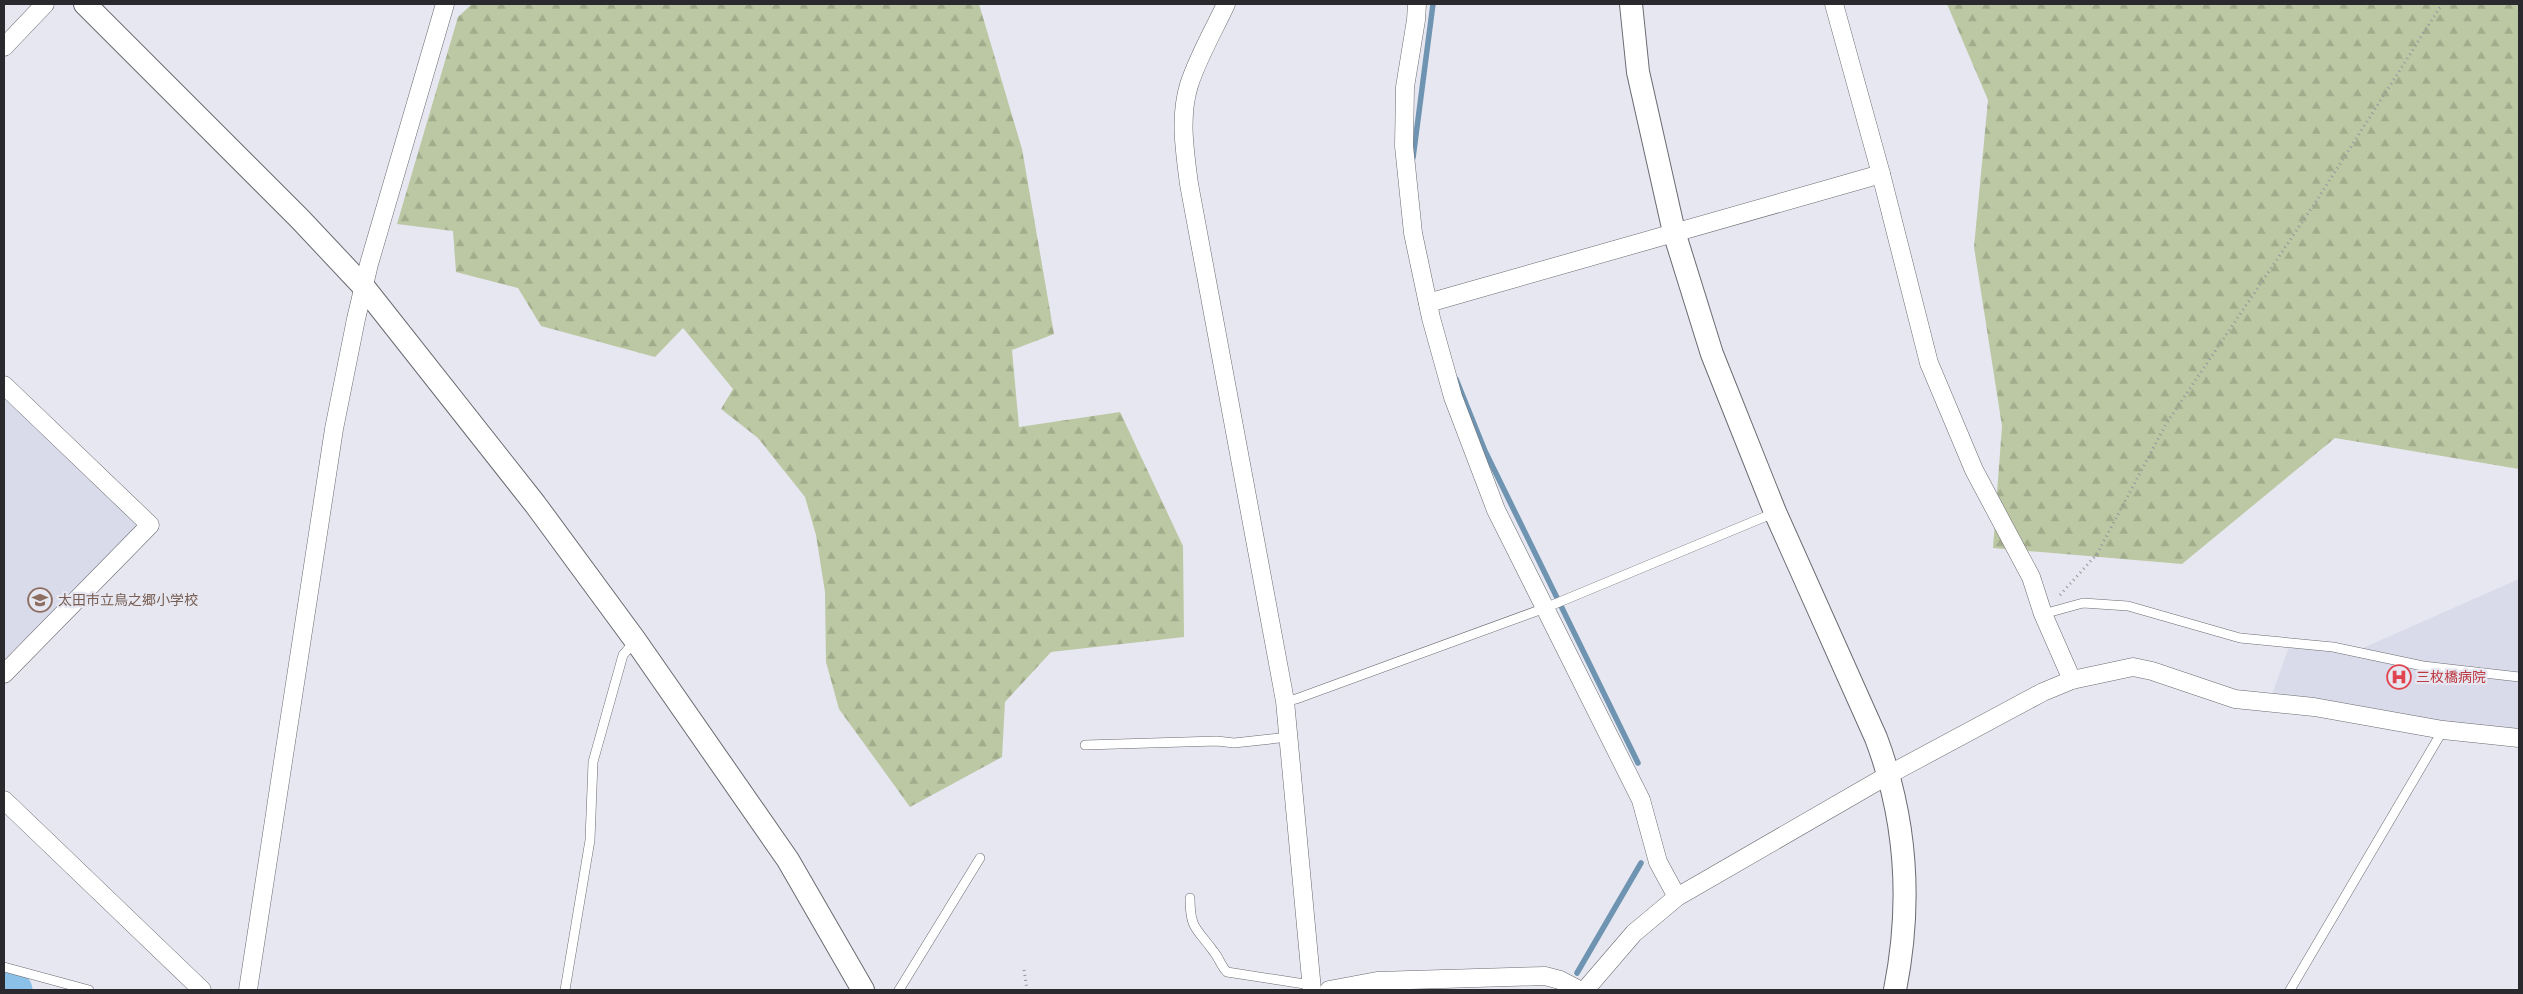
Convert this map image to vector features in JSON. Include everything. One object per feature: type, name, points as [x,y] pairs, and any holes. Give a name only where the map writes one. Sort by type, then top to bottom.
[{"type":"street","points":[[4,47],[45,4]]},
{"type":"street","points":[[86,4],[300,219],[363,286],[535,504],[635,640],[788,860],[864,990]]},
{"type":"street","points":[[248,990],[334,429],[363,286],[445,4]]},
{"type":"street","points":[[1226,4],[1189,85],[1184,114],[1183,141],[1285,701],[1311,988]]},
{"type":"street","points":[[1416,4],[1416,20],[1405,87],[1404,146],[1413,233],[1428,303],[1453,397],[1492,502],[1641,800],[1658,862],[1677,897]]},
{"type":"street","points":[[1631,4],[1638,72],[1674,232],[1712,354],[1775,512],[1876,738],[1890,774],[1902,835],[1906,870],[1902,954],[1895,990]]},
{"type":"street","points":[[1834,4],[1881,174],[1929,363],[1974,470],[2031,576],[2042,614],[2072,680]]},
{"type":"street","points":[[1428,303],[1881,174]]},
{"type":"street","points":[[4,385],[150,525],[4,674]]},
{"type":"street","points":[[1585,990],[1634,933],[1677,897],[1890,774],[2042,692],[2072,680],[2133,667],[2152,671],[2236,699],[2314,707],[2443,730],[2519,738]]},
{"type":"street","points":[[4,800],[202,990]]},
{"type":"street","points":[[1329,990],[1377,981],[1545,976],[1560,980],[1579,990]]},
{"type":"lane","points":[[1285,701],[1296,699],[1545,608],[1775,512]]},
{"type":"lane","points":[[2042,614],[2083,603],[2128,606],[2240,638],[2333,647],[2423,666],[2519,677]]},
{"type":"lane","points":[[565,990],[590,840],[593,762],[623,655],[635,640]]},
{"type":"lane","points":[[2290,990],[2443,730]]},
{"type":"lane","points":[[1085,745],[1217,741],[1234,743],[1289,737]]},
{"type":"lane","points":[[899,990],[980,858]]},
{"type":"lane","points":[[1190,898],[1190,918],[1195,929],[1216,954],[1221,966],[1227,972],[1311,988]]},
{"type":"lane","points":[[4,967],[89,990]]},
{"type":"path","points":[[2042,614],[2097,554],[2166,424],[2317,200],[2442,4]]},
{"type":"path","points":[[1024,970],[1027,990]]},
{"type":"shaded area","name":"太田市立鳥之郷小学校","points":[[4,385],[150,525],[4,674]]},
{"type":"shaded area","name":"三枚橋病院","points":[[2519,579],[2519,738],[2269,703],[2290,644],[2354,652]]},
{"type":"green space","points":[[472,4],[979,4],[1022,149],[1054,334],[1012,350],[1019,427],[1120,412],[1183,546],[1184,637],[1051,652],[1005,702],[1002,757],[910,807],[839,709],[826,662],[825,592],[816,535],[805,497],[758,438],[721,409],[733,389],[683,328],[655,357],[541,326],[518,288],[456,272],[453,231],[397,224],[458,17]]},
{"type":"green space","points":[[1947,4],[2519,4],[2519,469],[2335,438],[2182,564],[1993,548],[2002,426],[1974,247],[1988,100]]},
{"type":"waterway","points":[[1413,158],[1433,4]]},
{"type":"waterway","points":[[1456,379],[1485,451],[1638,763]]},
{"type":"waterway","points":[[1577,973],[1641,863]]},
{"type":"waterway","points":[[4,987],[15,990]]},
{"type":"place","name":"太田市立鳥之郷小学校","points":[[40,600]]},
{"type":"place","name":"三枚橋病院","points":[[2399,677]]}]
